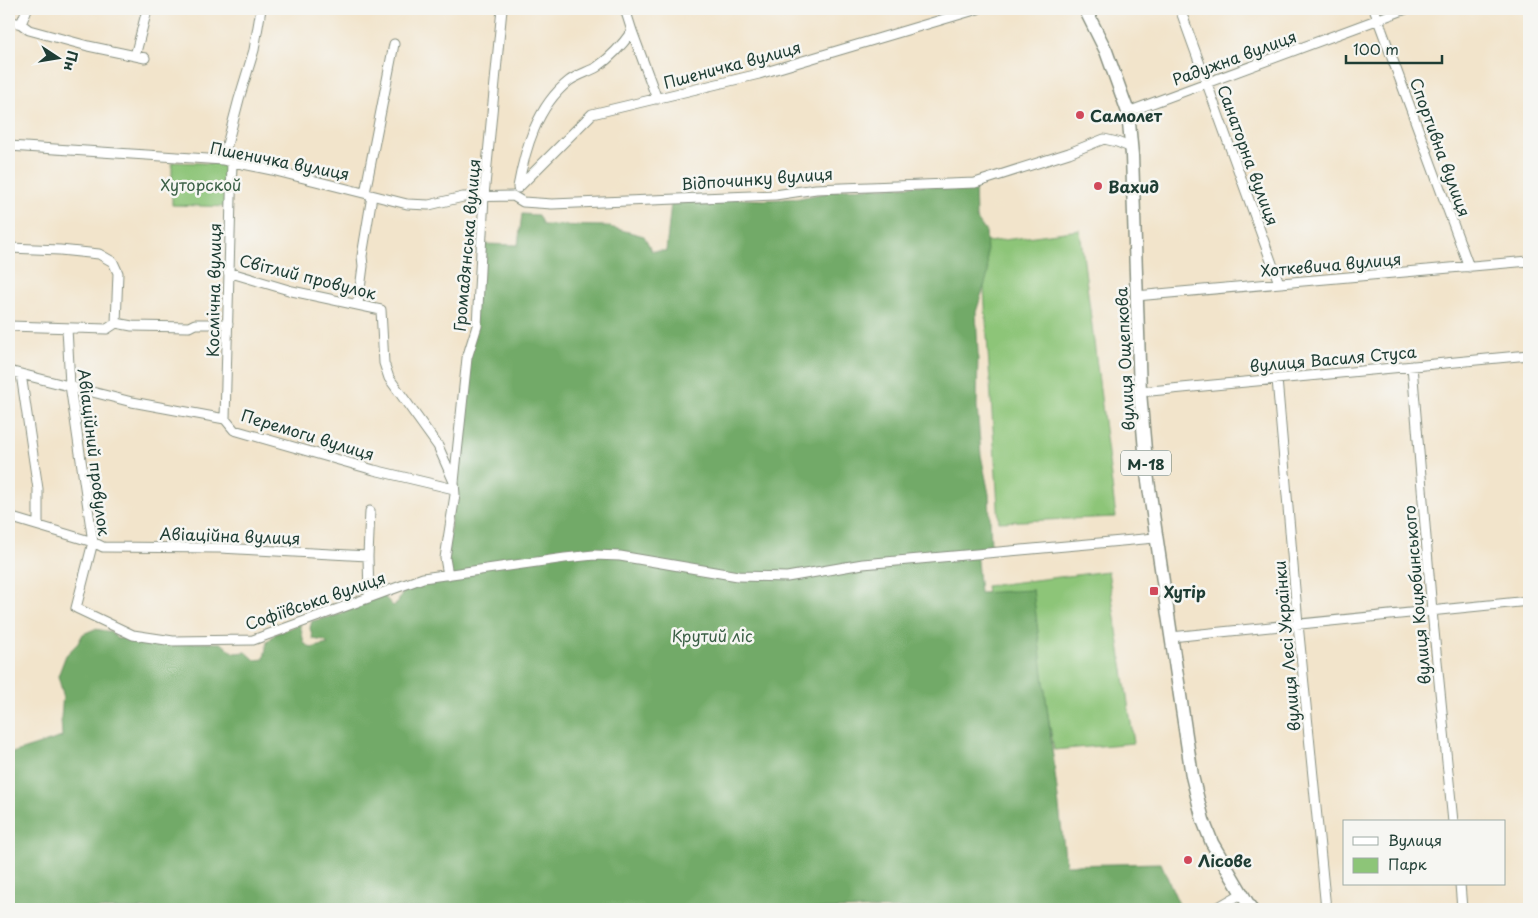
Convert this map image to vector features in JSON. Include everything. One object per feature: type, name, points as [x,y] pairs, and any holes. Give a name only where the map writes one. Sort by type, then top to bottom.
[{"type":"highway","name":"вулиця Ощепкова","points":[[1085,9],[1106,51],[1128,112],[1132,148],[1140,392],[1146,474],[1192,776],[1203,820],[1212,843],[1250,909]]},
{"type":"street","points":[[21,24],[27,9]]},
{"type":"street","name":"Космічна вулиця","points":[[225,419],[228,324],[227,161],[238,99],[254,50],[261,9]]},
{"type":"street","name":"Громадянська вулиця","points":[[448,574],[445,558],[467,358],[477,326],[484,196],[502,9]]},
{"type":"street","points":[[626,9],[657,99]]},
{"type":"street","name":"Пшеничка вулиця","points":[[518,188],[592,114],[759,74],[978,9]]},
{"type":"street","name":"Санаторна вулиця","points":[[1180,9],[1279,283]]},
{"type":"street","name":"Спортивна вулиця","points":[[1374,9],[1469,266]]},
{"type":"street","name":"Радужна вулиця","points":[[1128,112],[1406,9]]},
{"type":"street","points":[[135,56],[147,10]]},
{"type":"street","points":[[9,20],[21,24],[29,30],[88,46],[145,58]]},
{"type":"street","points":[[513,196],[518,188],[522,165],[531,136],[542,113],[553,98],[570,81],[599,65],[618,48],[632,31]]},
{"type":"street","points":[[358,304],[369,195],[394,44]]},
{"type":"street","name":"Відпочинку вулиця","points":[[513,196],[523,202],[552,204],[775,195],[816,189],[975,183],[1104,139],[1132,148]]},
{"type":"street","name":"Пшеничка вулиця","points":[[9,146],[227,161],[272,170],[407,204],[429,205],[463,197],[513,196]]},
{"type":"street","points":[[9,248],[99,254],[113,262],[118,273],[116,323]]},
{"type":"street","name":"Хоткевича вулиця","points":[[1136,296],[1529,261]]},
{"type":"street","name":"Світлий провулок","points":[[228,272],[292,290],[381,310],[384,363],[389,378],[438,446],[454,486]]},
{"type":"street","points":[[9,326],[107,329],[116,323],[132,326],[189,327],[195,324],[228,324]]},
{"type":"street","name":"Авіаційний провулок","points":[[67,328],[70,385],[93,542],[76,608]]},
{"type":"street","name":"вулиця Василя Стуса","points":[[1140,392],[1529,355]]},
{"type":"street","name":"вулиця Коцюбинського","points":[[1412,366],[1432,611],[1453,820]]},
{"type":"street","name":"Перемоги вулиця","points":[[9,371],[132,402],[225,419],[234,430],[374,470],[454,486]]},
{"type":"street","points":[[21,374],[38,489],[38,525]]},
{"type":"street","name":"вулиця Лесі Українки","points":[[1277,379],[1298,624],[1326,909]]},
{"type":"street","points":[[369,598],[370,511]]},
{"type":"street","name":"Авіаційна вулиця","points":[[9,517],[93,542],[103,547],[220,548],[368,556]]},
{"type":"street","name":"Софіївська вулиця","points":[[76,608],[133,636],[172,641],[253,640],[423,578],[564,558],[594,555],[620,556],[738,576],[788,577],[862,564],[1155,538]]},
{"type":"street","points":[[1171,637],[1529,601]]},
{"type":"street","points":[[1460,886],[1462,909]]},
{"type":"street","points":[[1215,909],[1241,894]]},
{"type":"green space","name":"Хуторской","points":[[172,162],[230,164],[229,207],[172,205]]},
{"type":"green space","name":"Крутий ліс","points":[[975,183],[976,218],[986,232],[988,274],[976,312],[978,353],[977,406],[981,455],[989,494],[991,546],[976,550],[980,593],[1033,590],[1066,865],[1161,863],[1181,909],[9,909],[9,754],[62,737],[63,694],[58,676],[66,655],[78,643],[83,634],[95,629],[112,632],[117,639],[133,637],[138,643],[221,643],[234,653],[246,652],[255,660],[264,659],[267,642],[275,634],[300,624],[304,643],[311,648],[328,644],[324,641],[313,639],[310,628],[312,621],[342,614],[344,606],[380,592],[393,606],[398,603],[405,590],[411,586],[447,575],[454,474],[483,244],[518,245],[522,214],[538,215],[543,225],[606,226],[644,236],[652,251],[666,251],[671,203],[723,198],[764,200],[800,198],[843,189]]},
{"type":"green space","points":[[1080,230],[1116,517],[999,522],[981,243]]},
{"type":"green space","points":[[1108,571],[1134,743],[1054,750],[1041,674],[998,664],[986,586]]},
{"type":"place","name":"Самолет","points":[[1080,115]]},
{"type":"place","name":"Вахид","points":[[1098,186]]},
{"type":"place","name":"Хутір","points":[[1154,591]]},
{"type":"place","name":"Лісове","points":[[1188,860]]}]
